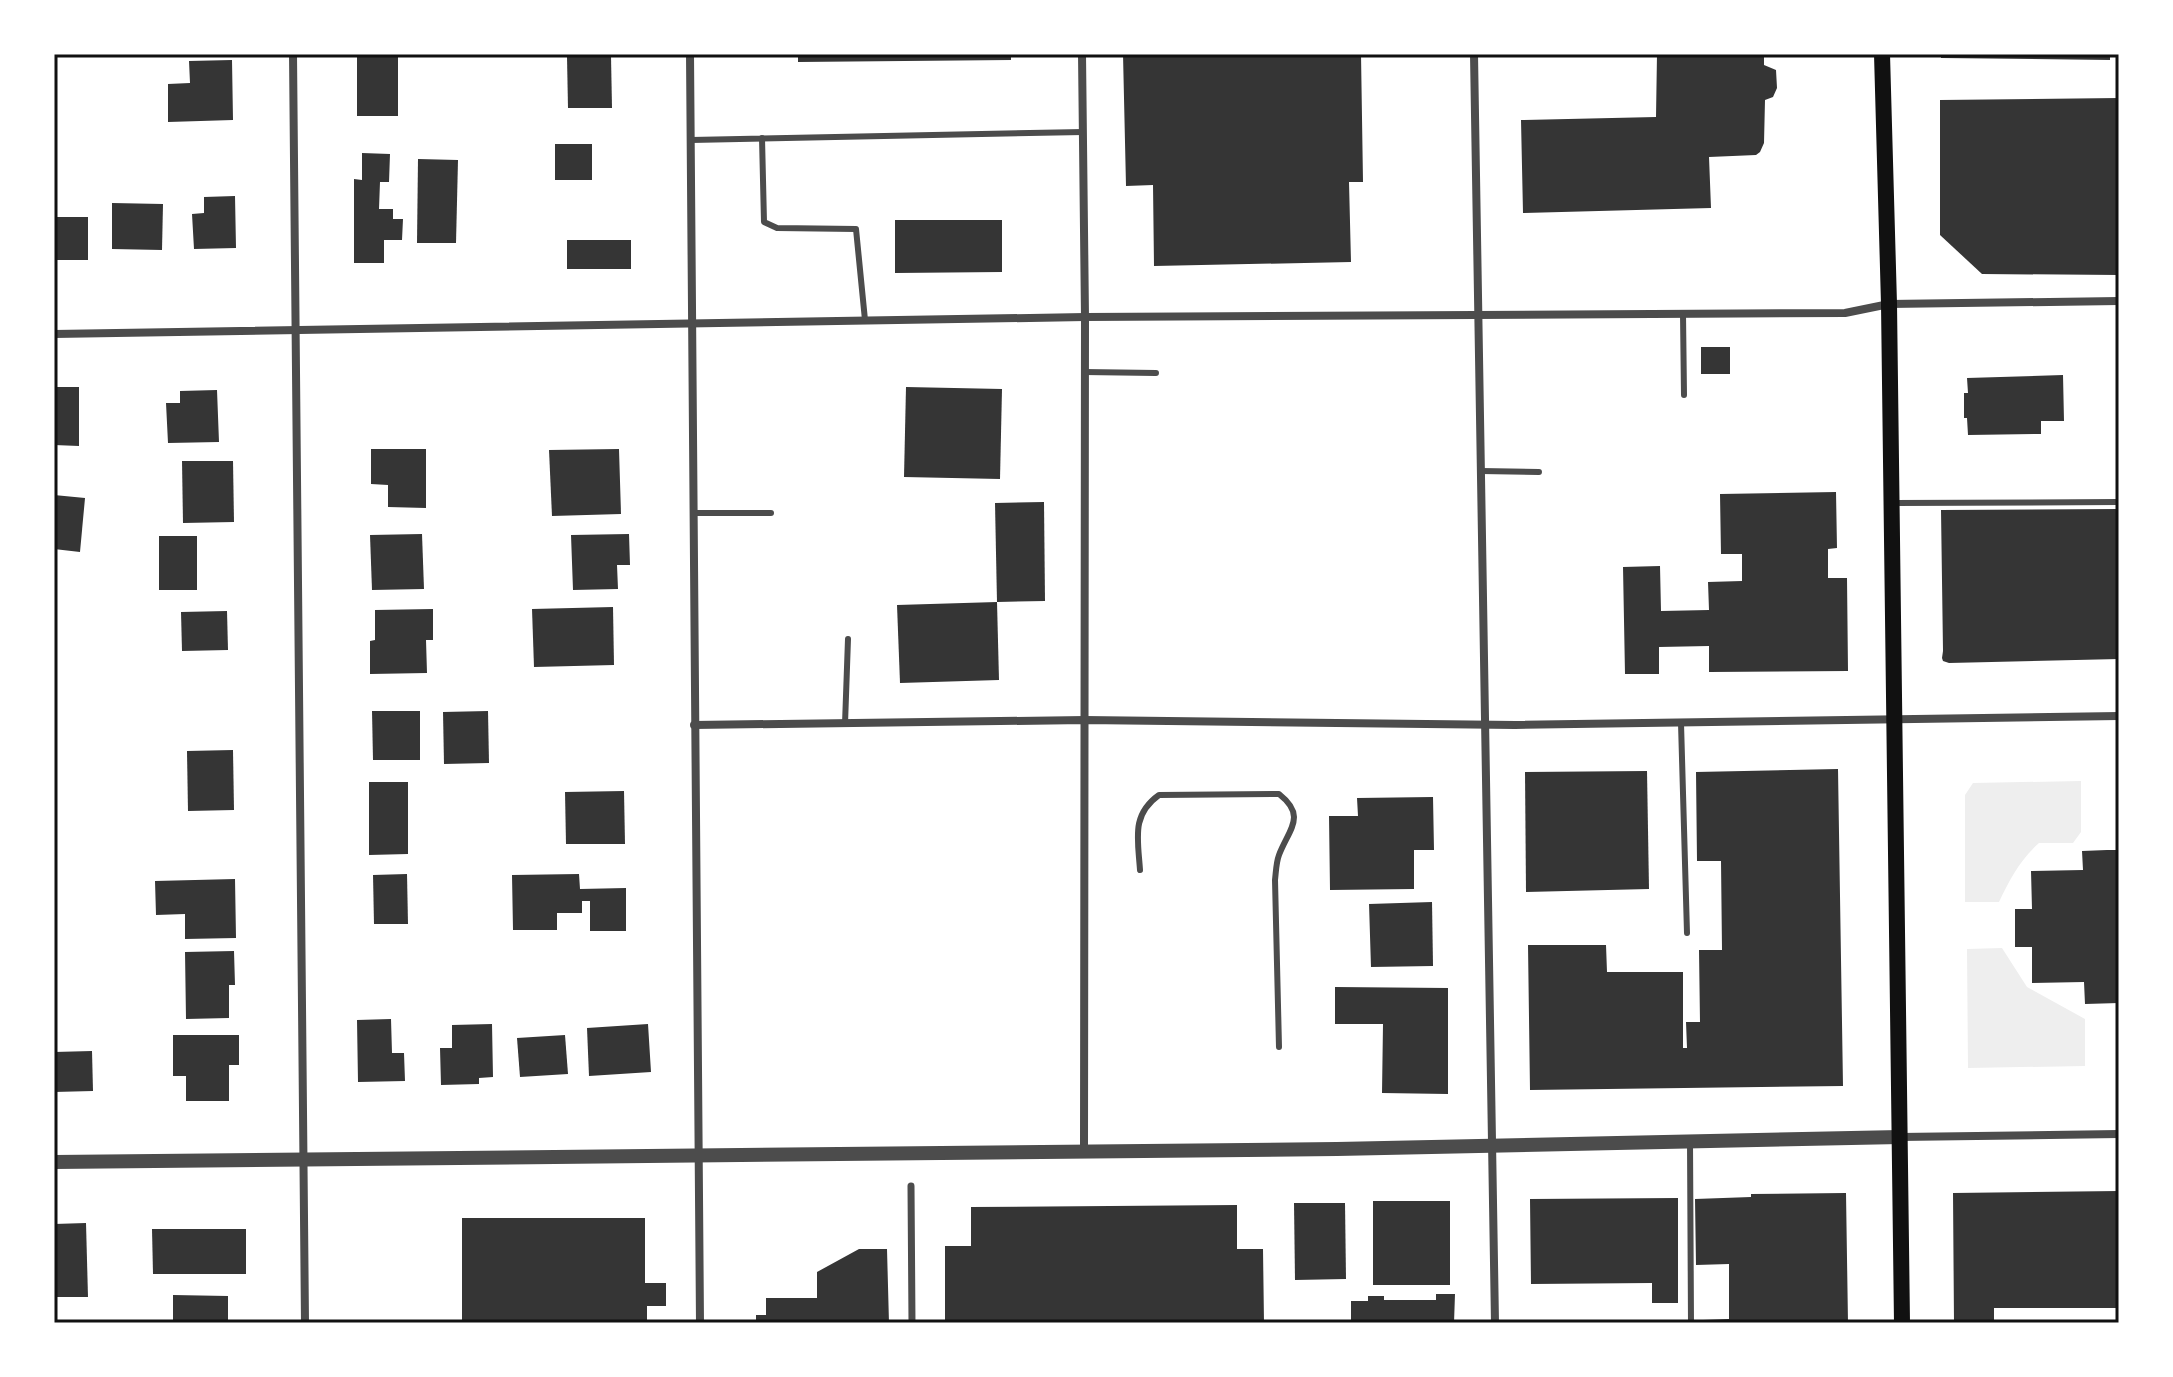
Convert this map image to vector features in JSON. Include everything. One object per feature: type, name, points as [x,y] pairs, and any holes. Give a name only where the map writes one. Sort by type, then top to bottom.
[{"type":"main road","points":[[1882,54],[1889,304],[1902,1323]]},
{"type":"street","points":[[293,54],[305,1323]]},
{"type":"street","points":[[690,54],[700,1323]]},
{"type":"street","points":[[1082,54],[1085,317],[1084,1152]]},
{"type":"street","points":[[1474,54],[1495,1323]]},
{"type":"street","points":[[54,334],[1085,317],[1845,313],[1889,304],[2119,301]]},
{"type":"street","points":[[694,725],[1085,720],[1486,725],[2119,716]]},
{"type":"street","points":[[54,1162],[1084,1152],[2119,1134]]},
{"type":"street","points":[[911,1186],[912,1323]]},
{"type":"lane","points":[[691,140],[1083,132]]},
{"type":"lane","points":[[762,138],[764,222],[777,228],[856,229],[865,320]]},
{"type":"lane","points":[[1683,314],[1684,395]]},
{"type":"lane","points":[[1084,372],[1156,373]]},
{"type":"lane","points":[[1481,471],[1539,472]]},
{"type":"lane","points":[[1891,503],[2119,502]]},
{"type":"lane","points":[[693,513],[771,513]]},
{"type":"lane","points":[[845,724],[848,639]]},
{"type":"lane","points":[[1681,723],[1687,933]]},
{"type":"lane","points":[[1140,870],[1138,824],[1142,812],[1159,795],[1279,794],[1290,803],[1295,815],[1293,826],[1278,858],[1275,880],[1279,1047]]},
{"type":"lane","points":[[1690,1142],[1691,1323]]},
{"type":"shaded area","points":[[2081,781],[2081,832],[2073,843],[2039,843],[2016,870],[1999,902],[1965,902],[1965,795],[1973,783]]},
{"type":"shaded area","points":[[2002,948],[2027,987],[2085,1019],[2085,1066],[1968,1068],[1967,949]]},
{"type":"building","points":[[798,54],[1011,54],[1011,60],[798,62]]},
{"type":"building","points":[[1123,54],[1361,54],[1363,182],[1349,182],[1351,262],[1154,266],[1153,185],[1126,186]]},
{"type":"building","points":[[1657,54],[1764,54],[1764,65],[1776,70],[1777,88],[1773,97],[1765,100],[1764,143],[1760,152],[1756,155],[1709,157],[1711,208],[1523,213],[1521,120],[1656,117]]},
{"type":"building","points":[[1941,54],[2110,54],[2110,60],[1941,58]]},
{"type":"building","points":[[611,56],[612,108],[568,108],[567,57]]},
{"type":"building","points":[[357,57],[398,57],[398,116],[357,116]]},
{"type":"building","points":[[232,60],[233,120],[168,122],[168,84],[190,83],[189,61]]},
{"type":"building","points":[[2119,98],[2119,275],[1982,274],[1940,235],[1940,100]]},
{"type":"building","points":[[555,144],[592,144],[592,180],[555,180]]},
{"type":"building","points":[[362,153],[390,154],[389,182],[380,182],[379,209],[393,209],[393,219],[403,219],[402,240],[384,240],[384,263],[354,263],[354,179],[362,180]]},
{"type":"building","points":[[418,159],[458,160],[456,243],[417,243]]},
{"type":"building","points":[[235,196],[236,248],[194,249],[192,214],[204,213],[204,197]]},
{"type":"building","points":[[112,203],[163,204],[162,250],[112,249]]},
{"type":"building","points":[[54,217],[88,217],[88,260],[54,260]]},
{"type":"building","points":[[895,220],[1002,220],[1002,272],[895,273]]},
{"type":"building","points":[[567,240],[631,240],[631,269],[567,269]]},
{"type":"building","points":[[1701,347],[1730,347],[1730,374],[1701,374]]},
{"type":"building","points":[[2063,375],[2064,421],[2041,421],[2041,434],[1968,435],[1967,418],[1964,418],[1967,378]]},
{"type":"building","points":[[54,387],[79,387],[79,446],[54,445]]},
{"type":"building","points":[[906,387],[1002,389],[1000,479],[904,477]]},
{"type":"building","points":[[217,390],[219,442],[168,443],[166,403],[180,403],[180,391]]},
{"type":"building","points":[[371,449],[426,449],[426,508],[388,507],[388,485],[371,484]]},
{"type":"building","points":[[619,449],[621,514],[552,516],[549,450]]},
{"type":"building","points":[[182,461],[233,461],[234,522],[183,523]]},
{"type":"building","points":[[1836,492],[1837,548],[1828,549],[1828,578],[1847,578],[1848,671],[1709,672],[1709,646],[1659,647],[1659,674],[1625,674],[1623,567],[1660,566],[1661,611],[1709,610],[1708,582],[1742,581],[1742,554],[1721,554],[1720,494]]},
{"type":"building","points":[[54,495],[85,498],[80,552],[54,549]]},
{"type":"building","points":[[1044,502],[1045,601],[997,602],[995,503]]},
{"type":"building","points":[[2119,509],[2119,659],[1943,661],[1941,510]]},
{"type":"building","points":[[422,534],[424,589],[372,590],[370,535]]},
{"type":"building","points":[[629,534],[630,565],[617,565],[618,589],[573,590],[571,535]]},
{"type":"building","points":[[159,536],[197,536],[197,590],[159,590]]},
{"type":"building","points":[[997,602],[999,680],[900,683],[897,605]]},
{"type":"building","points":[[613,607],[614,665],[534,667],[532,609]]},
{"type":"building","points":[[433,609],[433,640],[426,640],[427,673],[370,674],[370,641],[375,640],[375,610]]},
{"type":"building","points":[[227,611],[228,650],[182,651],[181,612]]},
{"type":"building","points":[[372,711],[420,711],[420,760],[373,760]]},
{"type":"building","points":[[488,711],[489,763],[444,764],[443,712]]},
{"type":"building","points":[[233,750],[234,810],[188,811],[187,751]]},
{"type":"building","points":[[1838,769],[1843,1086],[1530,1090],[1528,945],[1606,945],[1607,972],[1683,972],[1683,1048],[1687,1048],[1686,1022],[1700,1022],[1699,950],[1722,950],[1721,861],[1697,861],[1696,772]]},
{"type":"building","points":[[1647,771],[1649,889],[1526,892],[1525,772]]},
{"type":"building","points":[[369,782],[408,782],[408,854],[369,855]]},
{"type":"building","points":[[624,791],[625,844],[566,844],[565,792]]},
{"type":"building","points":[[1433,797],[1434,850],[1414,850],[1414,889],[1330,890],[1329,816],[1358,816],[1357,798]]},
{"type":"building","points":[[2119,850],[2119,1003],[2085,1004],[2084,982],[2032,983],[2032,947],[2015,947],[2015,909],[2032,909],[2031,871],[2083,870],[2082,851]]},
{"type":"building","points":[[407,874],[408,924],[374,924],[373,875]]},
{"type":"building","points":[[579,874],[580,889],[626,888],[626,931],[590,931],[590,901],[582,901],[582,913],[557,913],[557,930],[513,930],[512,875]]},
{"type":"building","points":[[235,879],[236,938],[185,939],[185,914],[156,915],[155,881]]},
{"type":"building","points":[[1432,902],[1433,966],[1371,967],[1369,904]]},
{"type":"building","points":[[234,951],[235,985],[229,985],[229,1018],[186,1019],[185,952]]},
{"type":"building","points":[[1335,987],[1448,988],[1448,1094],[1382,1093],[1383,1024],[1335,1024]]},
{"type":"building","points":[[391,1019],[392,1053],[404,1053],[405,1081],[358,1082],[357,1020]]},
{"type":"building","points":[[492,1024],[493,1077],[479,1078],[479,1084],[441,1085],[440,1048],[452,1048],[452,1025]]},
{"type":"building","points":[[648,1024],[651,1072],[589,1076],[587,1028]]},
{"type":"building","points":[[173,1035],[239,1035],[239,1065],[229,1065],[229,1101],[186,1101],[186,1076],[173,1076]]},
{"type":"building","points":[[565,1035],[568,1074],[520,1077],[517,1038]]},
{"type":"building","points":[[92,1051],[93,1091],[54,1092],[54,1052]]},
{"type":"building","points":[[2119,1191],[2119,1308],[1994,1308],[1994,1323],[1954,1323],[1953,1193]]},
{"type":"building","points":[[1846,1193],[1848,1323],[1703,1323],[1703,1320],[1729,1319],[1729,1264],[1696,1265],[1695,1199],[1751,1197],[1751,1194]]},
{"type":"building","points":[[1678,1198],[1678,1303],[1652,1303],[1652,1283],[1531,1284],[1530,1199]]},
{"type":"building","points":[[1373,1201],[1450,1201],[1450,1285],[1373,1285]]},
{"type":"building","points":[[1294,1203],[1345,1203],[1346,1279],[1295,1280]]},
{"type":"building","points":[[1237,1205],[1237,1249],[1263,1249],[1264,1323],[945,1323],[945,1246],[971,1246],[971,1207]]},
{"type":"building","points":[[462,1218],[645,1218],[645,1283],[666,1283],[666,1306],[647,1306],[647,1323],[568,1320],[568,1323],[462,1323]]},
{"type":"building","points":[[86,1223],[88,1297],[56,1297],[54,1224]]},
{"type":"building","points":[[152,1229],[246,1229],[246,1274],[153,1274]]},
{"type":"building","points":[[859,1249],[887,1249],[889,1323],[756,1323],[756,1315],[766,1315],[766,1298],[817,1298],[817,1272]]},
{"type":"building","points":[[1436,1294],[1455,1294],[1454,1323],[1351,1323],[1351,1301],[1368,1301],[1368,1296],[1384,1296],[1384,1300],[1436,1300]]},
{"type":"building","points":[[173,1295],[228,1296],[228,1323],[173,1323]]}]
